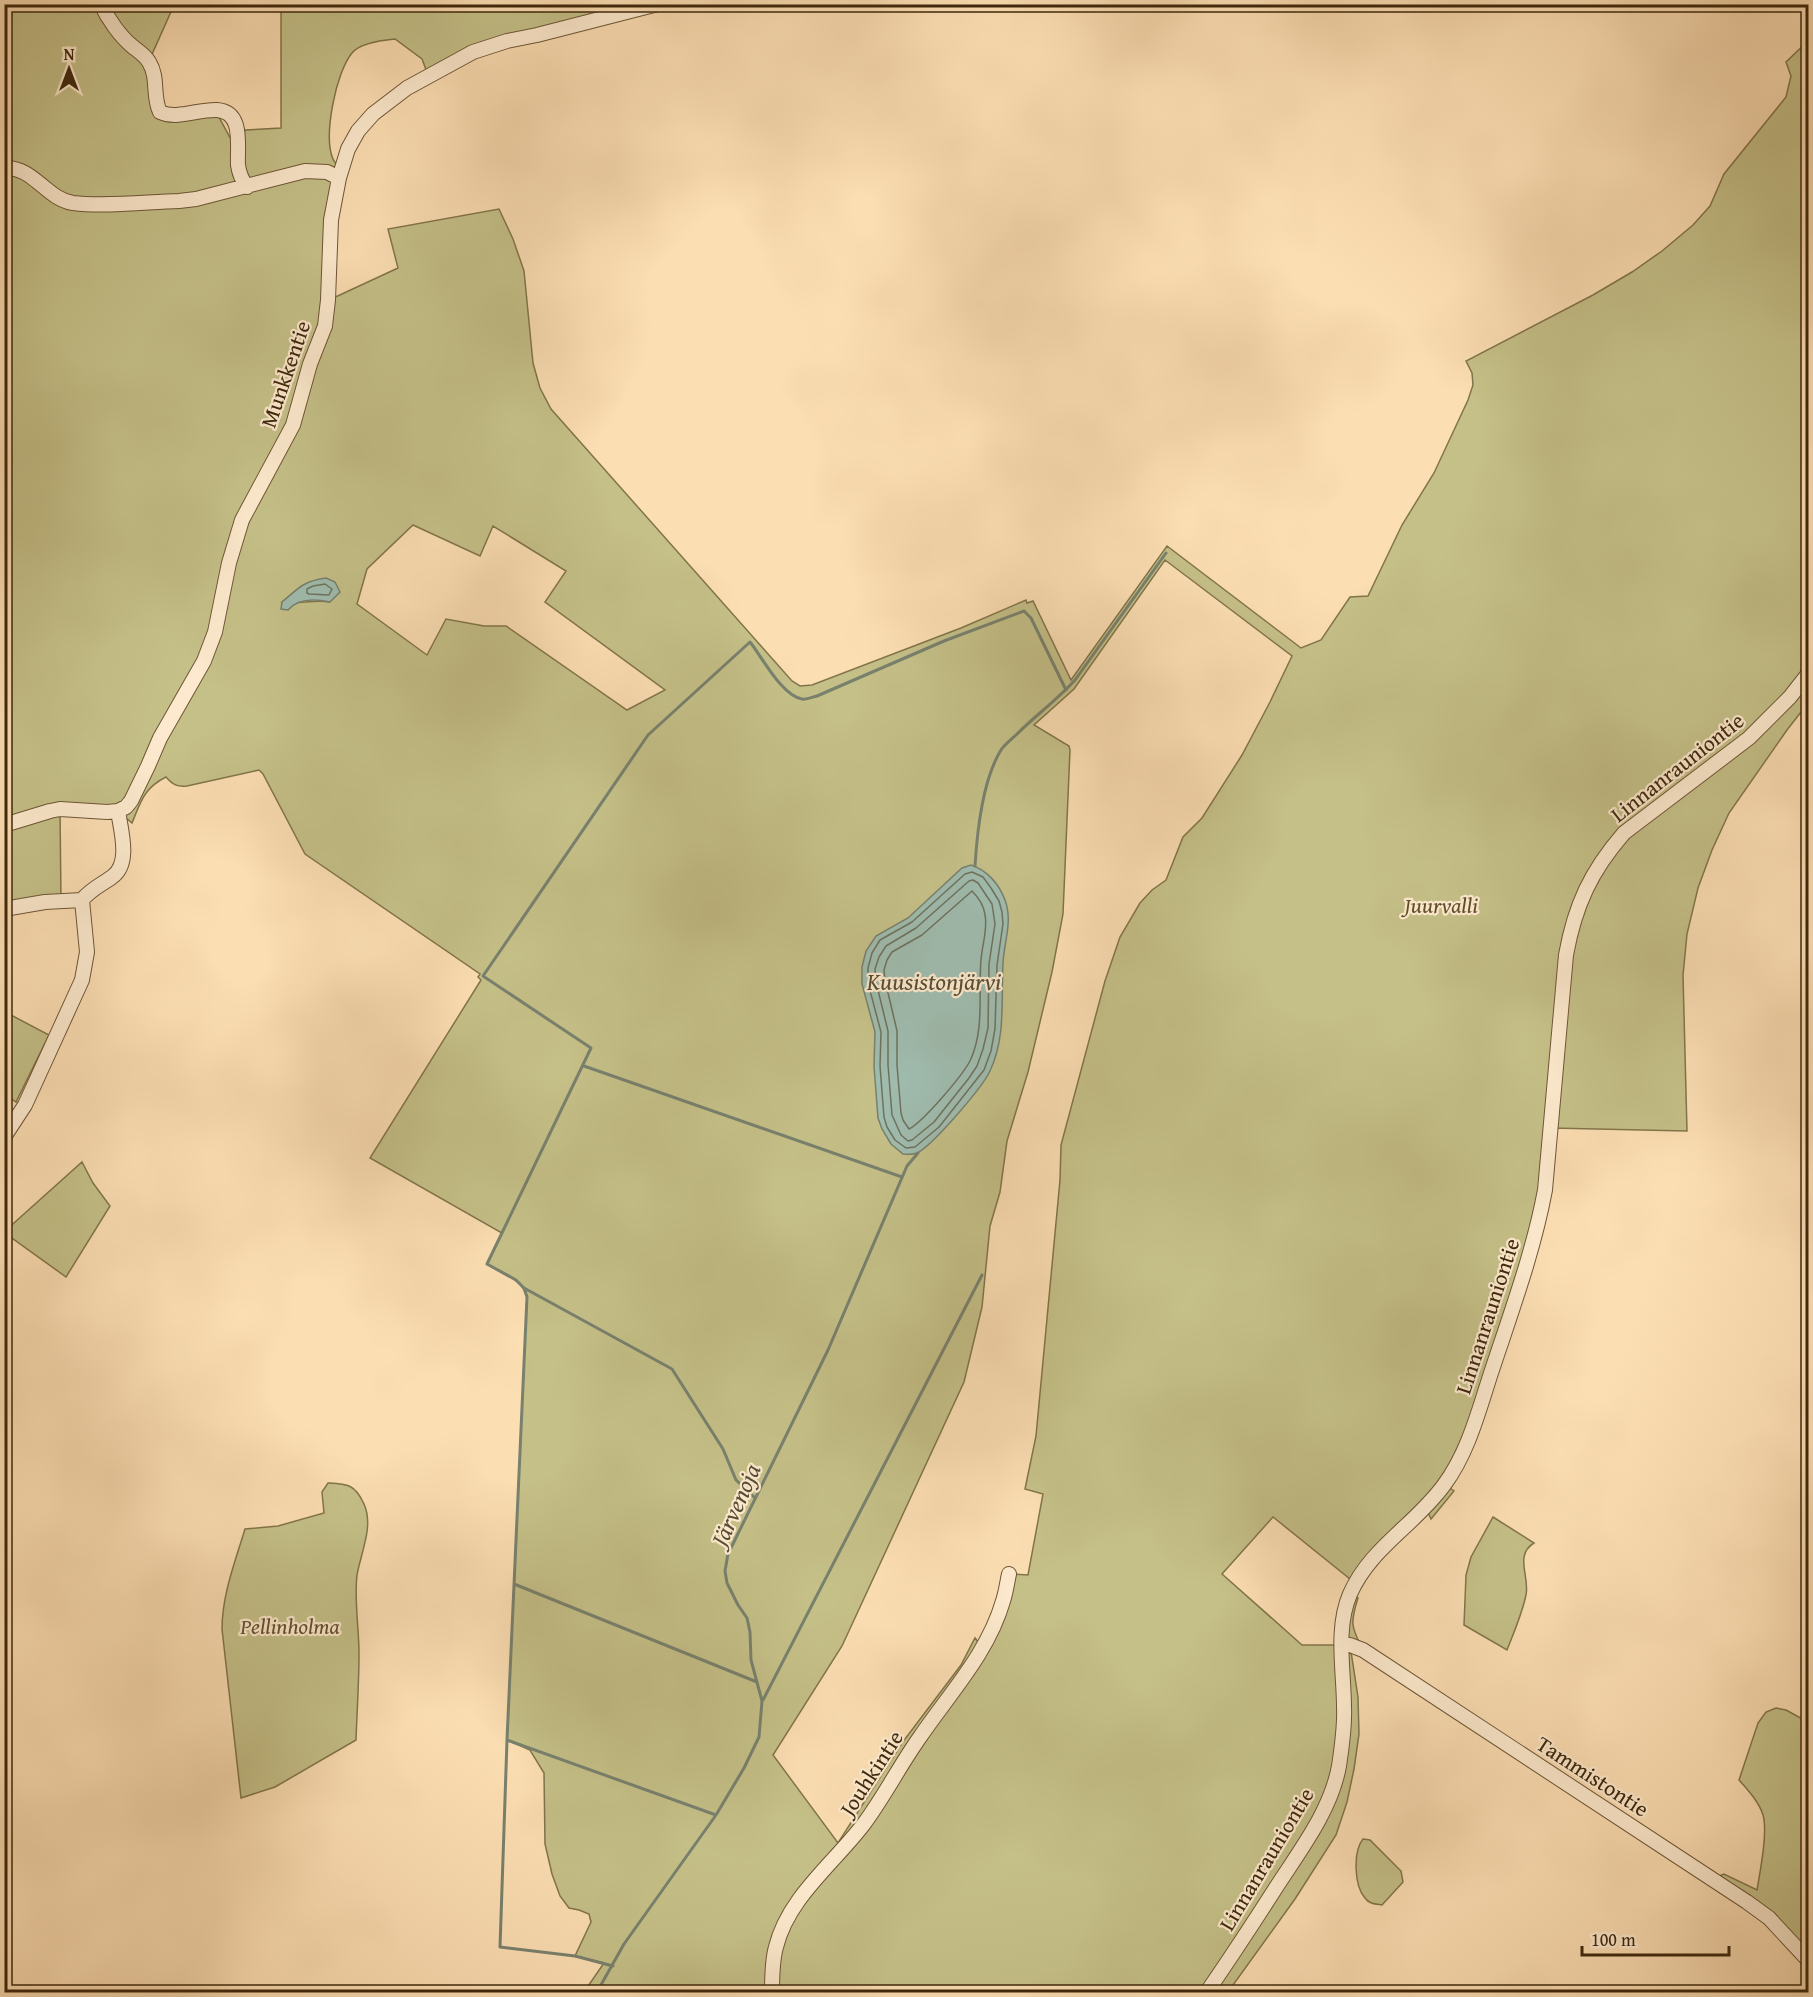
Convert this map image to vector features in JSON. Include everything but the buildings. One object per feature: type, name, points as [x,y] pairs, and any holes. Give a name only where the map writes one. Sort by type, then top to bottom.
[{"type":"street","points":[[101,4],[124,37],[149,61],[154,73],[160,112],[174,115],[215,110],[231,115],[236,123],[239,172],[247,187]]},
{"type":"street","name":"Munkkentie","points":[[118,811],[131,801],[160,738],[192,684],[210,647],[229,563],[242,520],[286,441],[296,416],[310,364],[325,327],[330,220],[339,178],[348,149],[364,123],[407,88],[489,45],[657,4]]},
{"type":"street","points":[[4,168],[21,170],[51,192],[71,203],[196,199],[304,171],[327,172],[339,178]]},
{"type":"street","name":"Linnanrauniontie","points":[[1207,1992],[1316,1825],[1329,1797],[1338,1770],[1343,1738],[1342,1617],[1347,1601],[1360,1574],[1374,1555],[1426,1508],[1444,1485],[1464,1449],[1523,1277],[1542,1210],[1566,955],[1571,928],[1586,888],[1609,851],[1624,833],[1749,738],[1784,704],[1809,674]]},
{"type":"street","points":[[4,825],[60,809],[93,812],[118,811],[123,848],[123,862],[120,871],[88,893],[82,900],[87,952],[82,980],[25,1105],[4,1137]]},
{"type":"street","points":[[4,909],[45,902],[82,900]]},
{"type":"street","name":"Jouhkintie","points":[[772,1992],[776,1947],[786,1920],[803,1894],[872,1813],[919,1738],[968,1671],[994,1626],[1009,1574]]},
{"type":"street","name":"Tammistontie","points":[[1342,1645],[1350,1645],[1363,1650],[1747,1902],[1769,1918],[1809,1960]]},
{"type":"green space","name":"Juurvalli","points":[[5,5],[174,5],[149,61],[160,112],[215,110],[239,154],[245,130],[281,128],[281,5],[658,5],[537,35],[428,75],[422,59],[395,39],[372,43],[352,53],[346,62],[336,89],[330,120],[330,149],[333,159],[341,170],[329,300],[398,268],[388,229],[499,209],[524,271],[533,363],[540,388],[551,409],[792,681],[800,686],[812,685],[961,628],[1026,600],[1027,603],[1033,601],[1071,680],[1167,546],[1301,648],[1321,640],[1350,597],[1368,596],[1402,525],[1434,473],[1473,385],[1472,373],[1466,361],[1593,295],[1632,272],[1693,225],[1710,206],[1724,174],[1786,97],[1791,76],[1786,62],[1808,41],[1808,703],[1729,813],[1698,888],[1687,934],[1683,975],[1687,1131],[1551,1128],[1523,1277],[1445,1485],[1454,1491],[1431,1519],[1426,1508],[1355,1583],[1273,1517],[1222,1574],[1302,1645],[1342,1645],[1351,1592],[1358,1598],[1353,1625],[1363,1650],[1350,1645],[1358,1697],[1359,1734],[1347,1802],[1336,1835],[1295,1899],[1228,1992],[1055,1992],[1054,1989],[1037,1992],[619,1992],[613,1986],[608,1992],[584,1992],[604,1963],[575,1956],[591,1922],[589,1914],[569,1908],[560,1896],[552,1874],[545,1844],[544,1773],[530,1750],[507,1740],[527,1297],[516,1281],[487,1264],[502,1233],[370,1158],[481,980],[478,977],[480,974],[305,854],[259,770],[187,786],[175,785],[166,777],[148,791],[132,823],[118,811],[60,810],[61,901],[5,909]],"holes":[[[413,525],[480,556],[493,526],[566,571],[545,602],[665,690],[627,710],[506,626],[484,626],[446,619],[427,655],[357,604],[367,569]],[[1165,560],[1292,656],[1242,755],[1202,818],[1183,837],[1166,880],[1140,903],[1120,937],[1105,981],[1061,1145],[1060,1180],[1036,1436],[1025,1489],[1043,1494],[1028,1575],[1009,1574],[982,1647],[975,1638],[961,1665],[902,1743],[838,1843],[773,1755],[842,1646],[964,1382],[982,1307],[990,1226],[1000,1192],[1007,1141],[1028,1072],[1052,972],[1063,914],[1070,750],[1069,746],[1034,725],[1074,689]],[[302,586],[330,602],[282,602]]]},
{"type":"green space","points":[[9,1014],[49,1035],[16,1102],[5,1094],[4,1017]]},
{"type":"green space","points":[[82,1162],[93,1183],[110,1206],[66,1277],[5,1231]]},
{"type":"green space","name":"Pellinholma","points":[[328,1483],[350,1486],[354,1489],[361,1497],[368,1521],[356,1585],[359,1653],[356,1740],[275,1787],[241,1798],[222,1629],[224,1604],[230,1579],[245,1529],[278,1526],[324,1513],[322,1492]]},
{"type":"green space","points":[[1493,1517],[1534,1543],[1525,1554],[1526,1595],[1507,1650],[1464,1625],[1466,1575],[1471,1557]]},
{"type":"green space","points":[[1776,1708],[1786,1710],[1808,1722],[1808,1960],[1790,1939],[1712,1879],[1724,1874],[1757,1890],[1765,1831],[1763,1815],[1753,1796],[1739,1780],[1758,1723],[1766,1712]]},
{"type":"green space","points":[[1363,1839],[1370,1840],[1401,1871],[1403,1882],[1382,1905],[1367,1900],[1361,1893],[1356,1860]]},
{"type":"water","points":[[326,578],[335,582],[340,592],[330,602],[308,600],[297,603],[288,610],[281,609],[282,602],[302,586]]},
{"type":"water","name":"Kuusistonjärvi","points":[[971,865],[992,878],[1007,908],[1008,924],[1003,963],[999,1045],[990,1071],[956,1116],[924,1148],[915,1154],[903,1154],[891,1144],[878,1118],[874,1066],[875,1032],[862,984],[862,967],[866,951],[876,936],[908,918],[962,868]]},
{"type":"waterway","points":[[975,866],[979,822],[985,791],[1001,750],[1075,680],[1166,553]]},
{"type":"waterway","points":[[755,1498],[736,1480],[723,1449],[672,1369],[524,1288],[516,1280],[487,1264],[591,1048],[483,976],[648,735],[750,642],[780,684],[795,696],[806,699],[944,641],[1024,611],[1031,618],[1066,690]]},
{"type":"waterway","points":[[584,1066],[902,1177]]},
{"type":"waterway","name":"Järvenoja","points":[[597,1992],[624,1944],[716,1815],[744,1768],[759,1737],[762,1701],[751,1660],[747,1618],[727,1583],[725,1571],[728,1554],[828,1350],[907,1166],[918,1153]]},
{"type":"waterway","points":[[763,1700],[982,1275]]},
{"type":"waterway","points":[[524,1288],[527,1297],[500,1947],[575,1956],[613,1966]]},
{"type":"waterway","points":[[514,1584],[757,1682]]},
{"type":"waterway","points":[[507,1740],[716,1815]]}]
